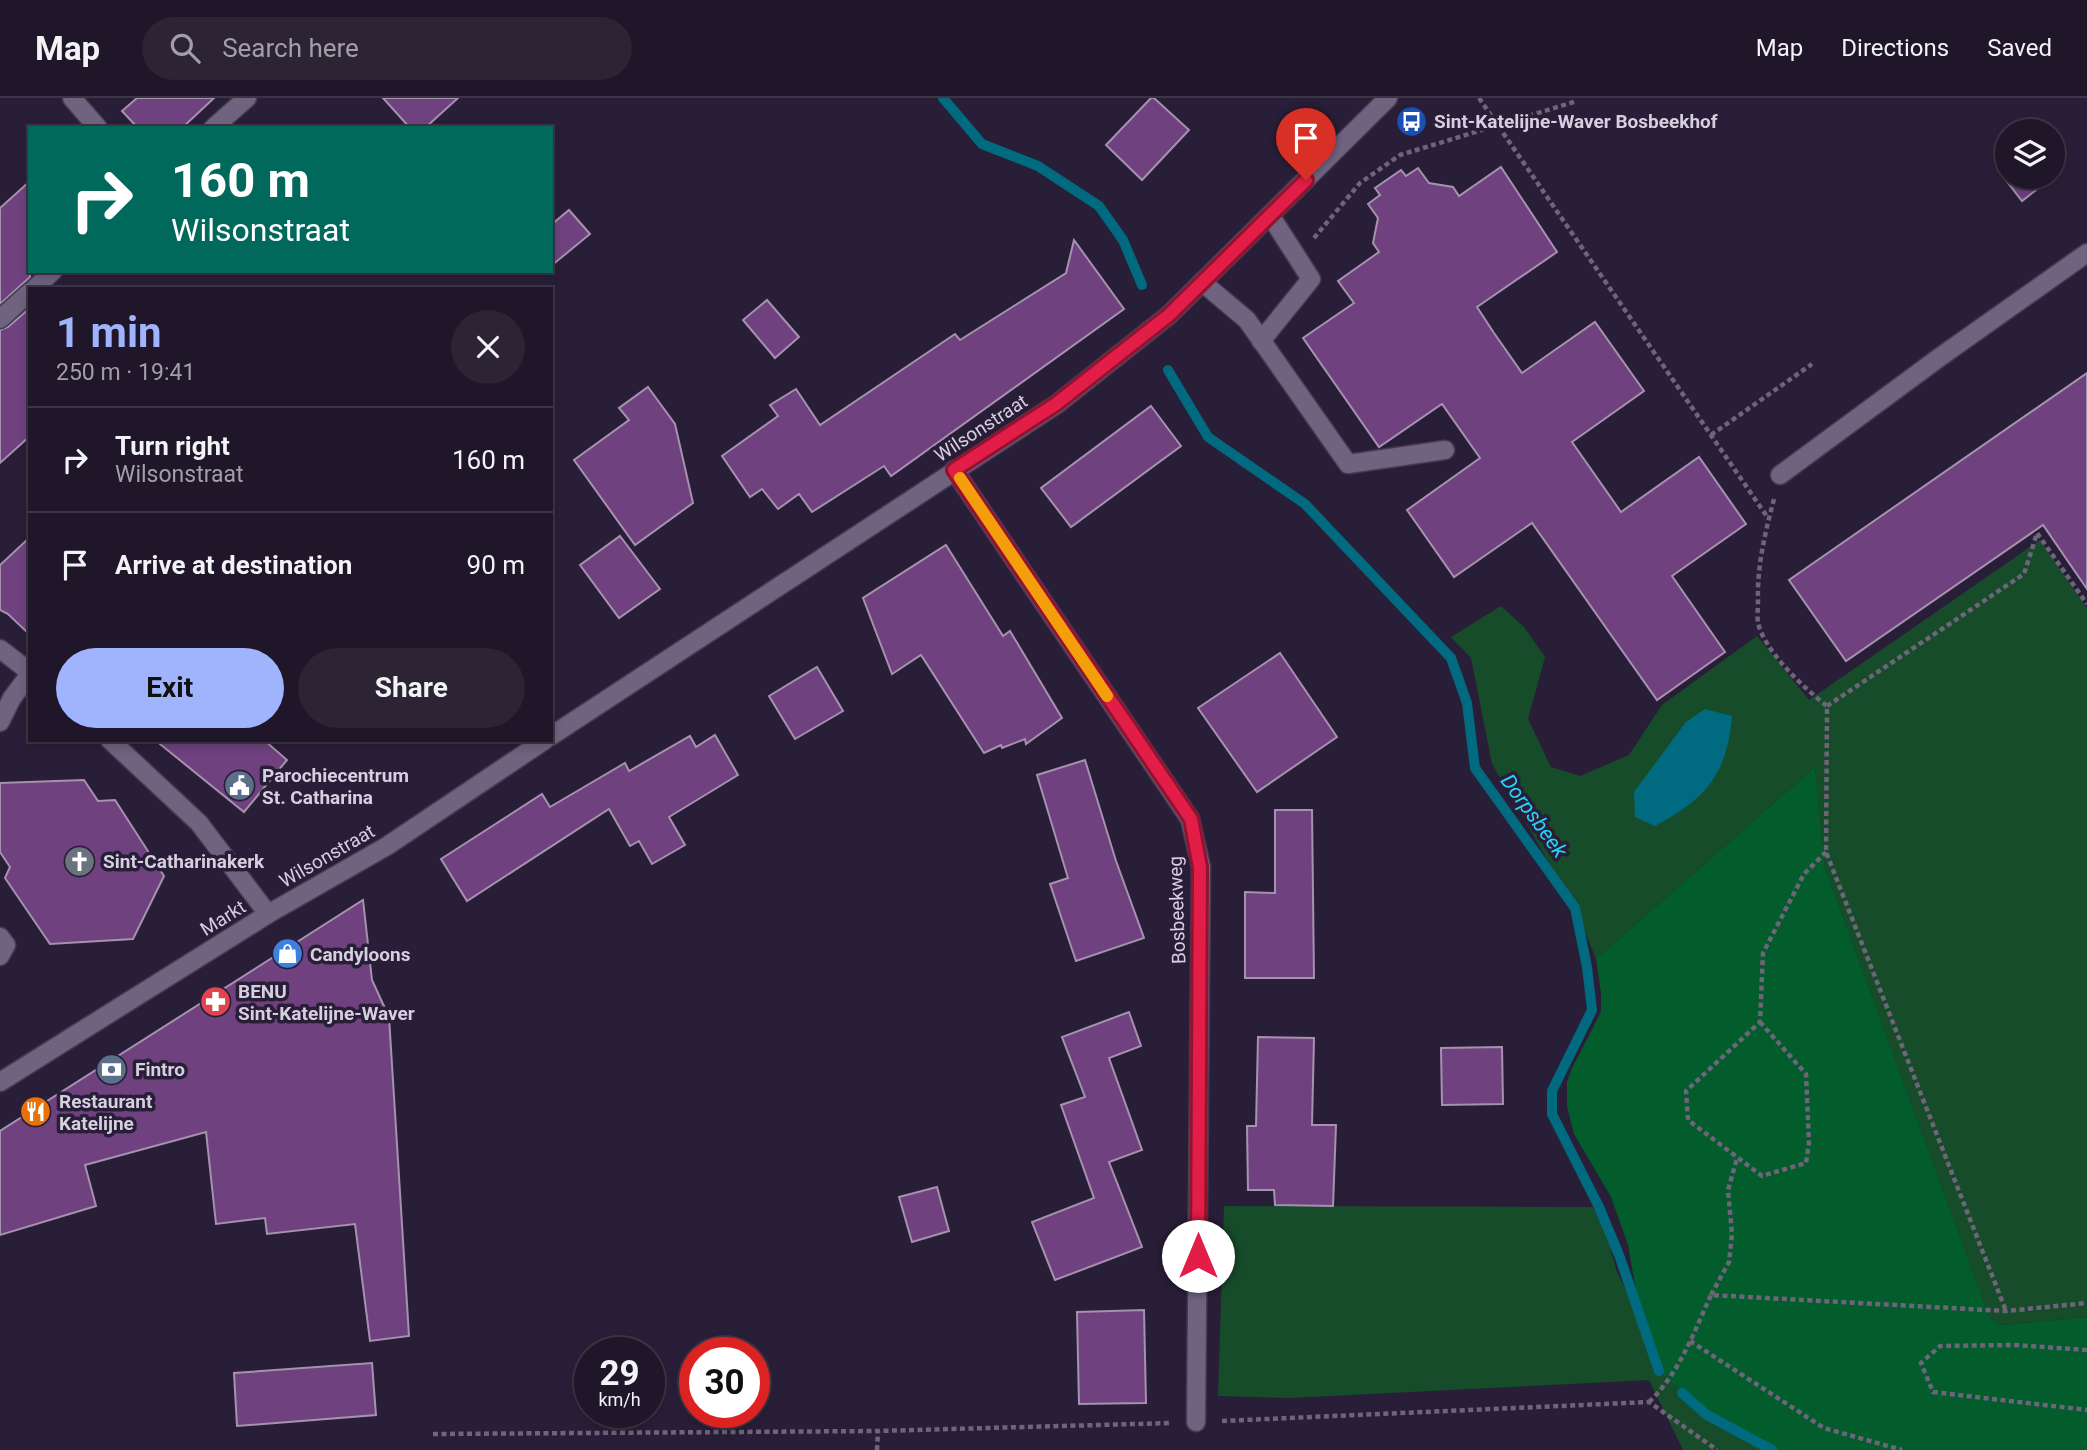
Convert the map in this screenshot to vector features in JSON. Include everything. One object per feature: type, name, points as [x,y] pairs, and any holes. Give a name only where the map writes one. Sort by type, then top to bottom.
[{"type":"street","points":[[72,98],[95,126]]},
{"type":"street","points":[[216,126],[247,98]]},
{"type":"street","name":"Wilsonstraat","points":[[553,735],[1056,404],[1169,315],[1388,98]]},
{"type":"street","points":[[1261,341],[1311,279],[1270,215]]},
{"type":"street","points":[[1780,475],[2087,253]]},
{"type":"street","points":[[35,287],[51,273]]},
{"type":"street","points":[[1202,282],[1247,320],[1348,464],[1445,450]]},
{"type":"street","points":[[0,319],[28,294]]},
{"type":"street","name":"Bosbeekweg","points":[[954,470],[1191,819],[1200,867],[1196,1422]]},
{"type":"street","points":[[0,649],[28,671]]},
{"type":"street","points":[[0,722],[12,698],[28,676]]},
{"type":"street","name":"Markt","points":[[3,1075],[268,914],[199,823],[112,742]]},
{"type":"street","name":"Wilsonstraat","points":[[268,914],[393,842],[542,742]]},
{"type":"street","points":[[0,937],[6,945],[0,956]]},
{"type":"path","points":[[1479,98],[1769,519]]},
{"type":"path","points":[[1298,257],[1360,183],[1400,155],[1577,101]]},
{"type":"path","points":[[1711,435],[1812,364]]},
{"type":"path","points":[[1780,475],[1758,577],[1758,624],[1770,646],[1799,684],[1826,706]]},
{"type":"path","points":[[1826,706],[2024,574],[2037,533],[2087,604]]},
{"type":"path","points":[[1826,706],[1826,852],[2006,1311]]},
{"type":"path","points":[[1760,1022],[1686,1091],[1688,1120],[1762,1176],[1806,1163],[1809,1143],[1806,1074],[1760,1022],[1763,953],[1804,874],[1826,852]]},
{"type":"path","points":[[1649,1402],[1664,1388],[1729,1262],[1731,1234],[1728,1190],[1737,1158]]},
{"type":"path","points":[[1711,1296],[2006,1311],[2087,1303]]},
{"type":"path","points":[[1690,1341],[1824,1428],[1902,1450]]},
{"type":"path","points":[[2087,1350],[2015,1345],[1940,1346],[1921,1363],[1933,1392],[2087,1410]]},
{"type":"path","points":[[433,1434],[877,1431],[1196,1422],[1649,1402],[1717,1450]]},
{"type":"path","points":[[877,1431],[877,1450]]},
{"type":"green space","points":[[2040,540],[2087,608],[2087,1317],[2002,1325],[1990,1318],[1825,868],[1815,767],[1596,959],[1575,908],[1492,764],[1471,658],[1451,637],[1501,606],[1524,627],[1545,657],[1528,719],[1551,767],[1580,776],[1629,755],[1662,705],[1757,636],[1809,700]]},
{"type":"green space","points":[[1815,767],[1825,868],[1990,1318],[2002,1325],[2087,1317],[2087,1450],[1772,1450],[1707,1415],[1659,1371],[1641,1319],[1628,1245],[1611,1197],[1574,1134],[1567,1106],[1567,1082],[1571,1070],[1601,1012],[1596,959]]},
{"type":"green space","points":[[1224,1206],[1599,1207],[1617,1272],[1641,1319],[1659,1371],[1707,1415],[1772,1450],[1683,1450],[1649,1380],[1289,1398],[1218,1396]]},
{"type":"water","points":[[1705,709],[1732,716],[1725,754],[1711,783],[1688,806],[1655,826],[1635,817],[1634,792],[1686,722]]},
{"type":"building","points":[[137,98],[214,98],[184,126],[136,126],[122,111]]},
{"type":"building","points":[[383,98],[458,98],[427,126],[408,126]]},
{"type":"building","points":[[1151,98],[1189,130],[1142,180],[1106,145]]},
{"type":"building","points":[[1501,167],[1557,252],[1477,307],[1494,333],[1522,373],[1595,322],[1644,391],[1572,442],[1621,512],[1699,457],[1746,524],[1672,576],[1725,652],[1657,700],[1532,523],[1454,577],[1407,510],[1480,458],[1442,404],[1379,447],[1303,338],[1354,303],[1338,281],[1379,252],[1373,243],[1378,218],[1368,204],[1380,195],[1375,188],[1401,170],[1406,176],[1418,168],[1429,183],[1453,187],[1459,196]]},
{"type":"building","points":[[28,183],[30,277],[0,304],[0,208]]},
{"type":"building","points":[[2013,189],[2038,189],[2022,201]]},
{"type":"building","points":[[569,210],[590,234],[553,264],[553,223]]},
{"type":"building","points":[[1074,240],[1124,309],[891,476],[884,466],[812,512],[799,494],[778,509],[762,489],[750,497],[722,456],[778,416],[770,405],[796,389],[820,425],[955,334],[960,340],[1066,273]]},
{"type":"building","points":[[767,300],[799,337],[775,358],[743,320]]},
{"type":"building","points":[[28,310],[28,438],[0,463],[0,330],[8,327]]},
{"type":"building","points":[[2087,373],[2087,589],[2043,525],[1846,661],[1789,580]]},
{"type":"building","points":[[648,387],[675,424],[693,503],[635,545],[574,460],[629,420],[619,408]]},
{"type":"building","points":[[1151,406],[1181,446],[1071,527],[1041,488]]},
{"type":"building","points":[[620,536],[660,589],[619,618],[580,565]]},
{"type":"building","points":[[28,539],[28,633],[0,610],[0,565]]},
{"type":"building","points":[[946,545],[1003,636],[1010,631],[1062,718],[1026,744],[1025,739],[984,753],[921,655],[892,674],[863,598]]},
{"type":"building","points":[[1280,653],[1337,737],[1257,792],[1198,708]]},
{"type":"building","points":[[817,667],[843,711],[795,739],[769,696]]},
{"type":"building","points":[[715,735],[738,775],[669,817],[685,845],[652,864],[639,841],[630,846],[609,809],[467,901],[441,859],[542,794],[550,807],[625,763],[629,771],[690,736],[696,747]]},
{"type":"building","name":"Parochiecentrum St. Catharina","points":[[157,742],[266,742],[287,760],[244,812]]},
{"type":"building","points":[[1085,760],[1116,861],[1144,938],[1076,961],[1050,884],[1068,878],[1037,775]]},
{"type":"building","name":"Sint-Catharinakerk","points":[[84,780],[98,801],[115,800],[164,876],[133,939],[50,944],[5,878],[10,867],[0,852],[0,783]]},
{"type":"building","points":[[1275,810],[1312,810],[1314,978],[1245,978],[1245,892],[1275,893]]},
{"type":"building","points":[[363,900],[372,980],[389,1017],[409,1336],[370,1341],[355,1224],[267,1234],[265,1218],[216,1224],[206,1132],[85,1165],[96,1206],[0,1235],[0,1131]]},
{"type":"building","points":[[1129,1012],[1141,1046],[1109,1058],[1142,1150],[1109,1162],[1142,1247],[1055,1280],[1032,1222],[1094,1198],[1061,1105],[1085,1097],[1062,1037]]},
{"type":"building","points":[[1258,1037],[1314,1038],[1312,1125],[1336,1125],[1333,1206],[1275,1205],[1274,1190],[1248,1190],[1247,1126],[1256,1126]]},
{"type":"building","points":[[1502,1047],[1503,1104],[1442,1105],[1441,1048]]},
{"type":"building","points":[[937,1187],[949,1231],[912,1242],[899,1197]]},
{"type":"building","points":[[1144,1310],[1146,1403],[1079,1404],[1077,1312]]},
{"type":"building","points":[[372,1363],[376,1415],[237,1426],[234,1373]]},
{"type":"waterway","name":"Dorpsbeek","points":[[943,98],[982,144],[1038,166],[1099,206],[1123,240],[1142,285]]},
{"type":"waterway","name":"Dorpsbeek","points":[[1168,370],[1208,437],[1305,504],[1451,658],[1467,703],[1475,768],[1575,908],[1587,967],[1592,1010],[1552,1091],[1552,1114],[1599,1207],[1619,1255],[1659,1371]]},
{"type":"waterway","name":"Dorpsbeek","points":[[1682,1393],[1707,1415],[1772,1450]]},
{"type":"slow traffic","points":[[960,478],[1107,696]]},
{"type":"place","name":"Sint-Katelijne-Waver Bosbeekhof","points":[[1411,121]]},
{"type":"place","name":"Parochiecentrum St. Catharina","points":[[239,786]]},
{"type":"place","name":"Sint-Catharinakerk","points":[[80,861]]},
{"type":"place","name":"Candyloons","points":[[287,954]]},
{"type":"place","name":"BENU Sint-Katelijne-Waver","points":[[215,1002]]},
{"type":"place","name":"Fintro","points":[[112,1069]]},
{"type":"place","name":"Restaurant Katelijne","points":[[36,1112]]},
{"type":"route","points":[[1198,1256],[1200,867],[1191,819],[954,470],[1056,404],[1169,315],[1306,180]]}]
